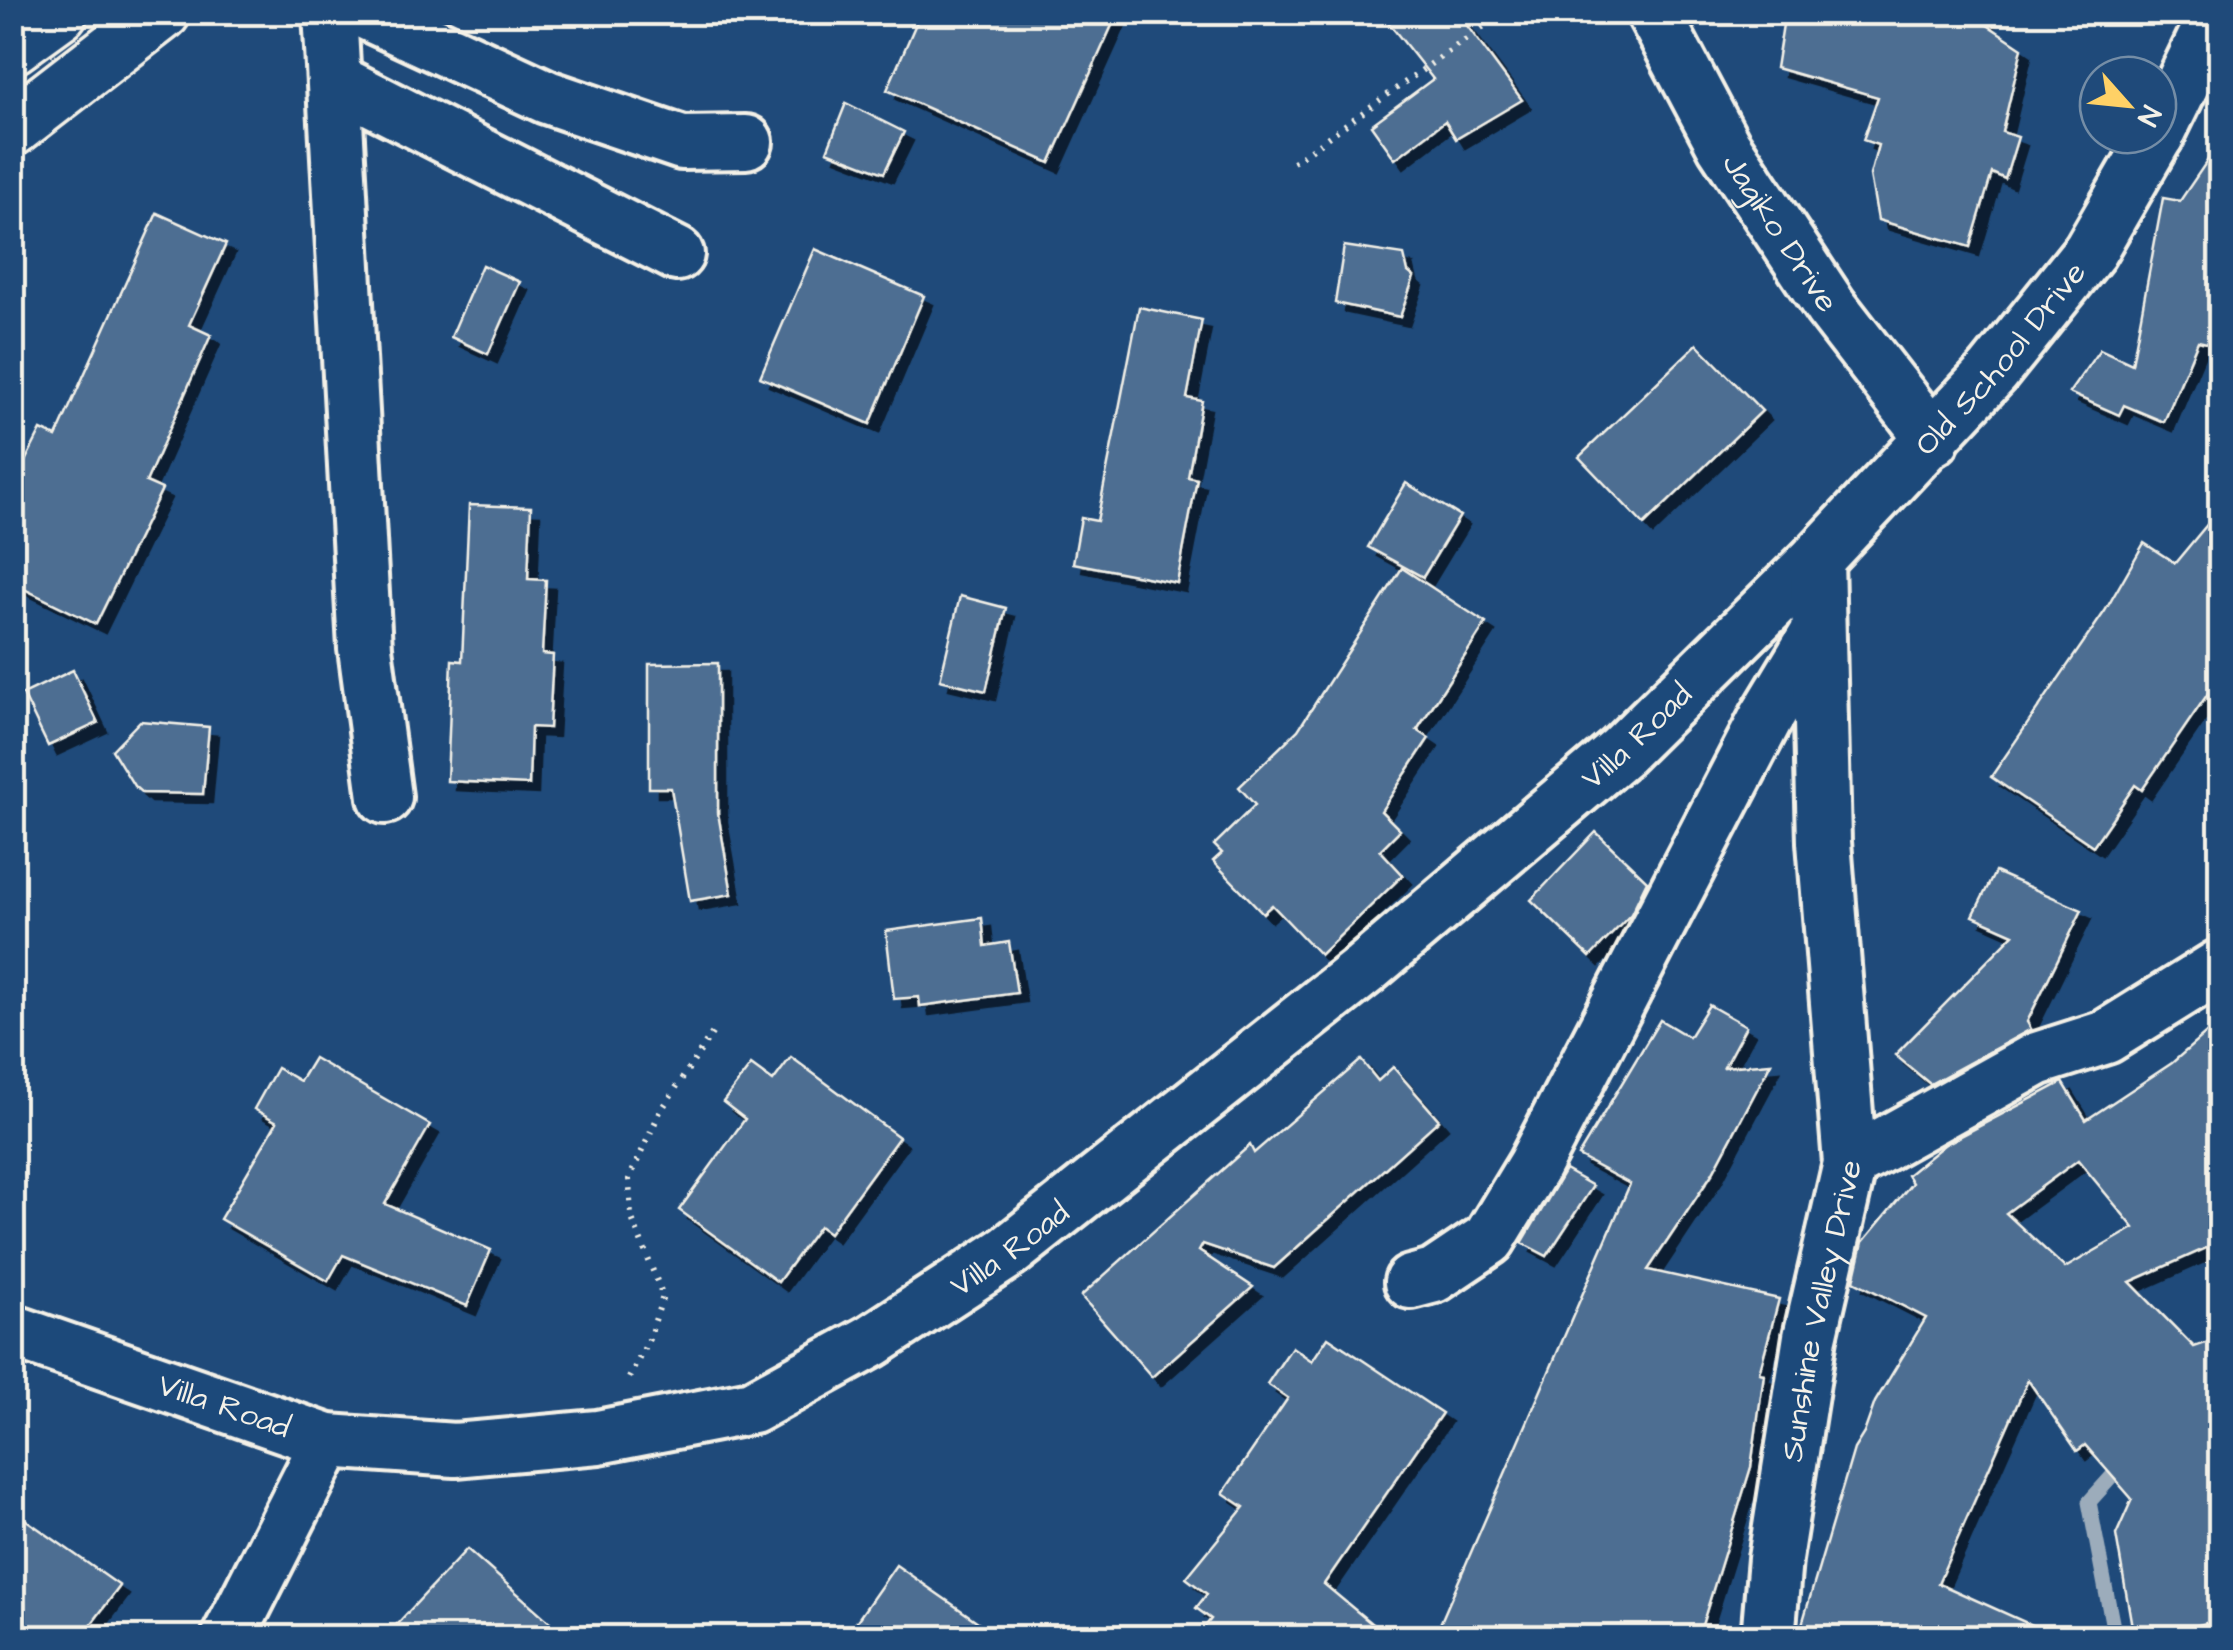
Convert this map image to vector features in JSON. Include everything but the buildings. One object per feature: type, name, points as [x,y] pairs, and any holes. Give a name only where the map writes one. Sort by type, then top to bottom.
[{"type":"main road","points":[[12,46],[58,12]]},
{"type":"main road","points":[[12,128],[162,12]]},
{"type":"street","points":[[330,12],[365,648],[385,796]]},
{"type":"street","points":[[364,12],[547,97],[682,143],[746,142]]},
{"type":"street","name":"Jagiko Drive","points":[[1653,12],[1746,178],[1830,306],[1933,439]]},
{"type":"street","name":"Old School Drive","points":[[2178,93],[2218,12]]},
{"type":"street","points":[[334,80],[677,254]]},
{"type":"street","name":"Old School Drive","points":[[1817,560],[1933,439],[2090,250],[2146,155]]},
{"type":"street","points":[[1817,560],[1824,842],[1850,1163]]},
{"type":"street","name":"Villa Road","points":[[12,1331],[328,1440],[455,1450],[598,1437],[752,1407],[872,1341],[1008,1252],[1365,969],[1622,751],[1817,560]]},
{"type":"street","points":[[1411,1282],[1434,1276],[1489,1239],[1534,1165],[1766,718],[1818,632]]},
{"type":"street","name":"Sunshine Valley Drive","points":[[1768,1638],[1775,1558],[1810,1337],[1850,1163],[2037,1059],[2106,1037],[2220,966]]},
{"type":"street","points":[[228,1638],[328,1440]]},
{"type":"path","points":[[1292,162],[1504,12]]},
{"type":"path","points":[[598,1437],[649,1339],[663,1296],[632,1216],[629,1179],[660,1112],[715,1029]]},
{"type":"waterway","points":[[2115,1638],[2089,1502],[2124,1463]]}]
